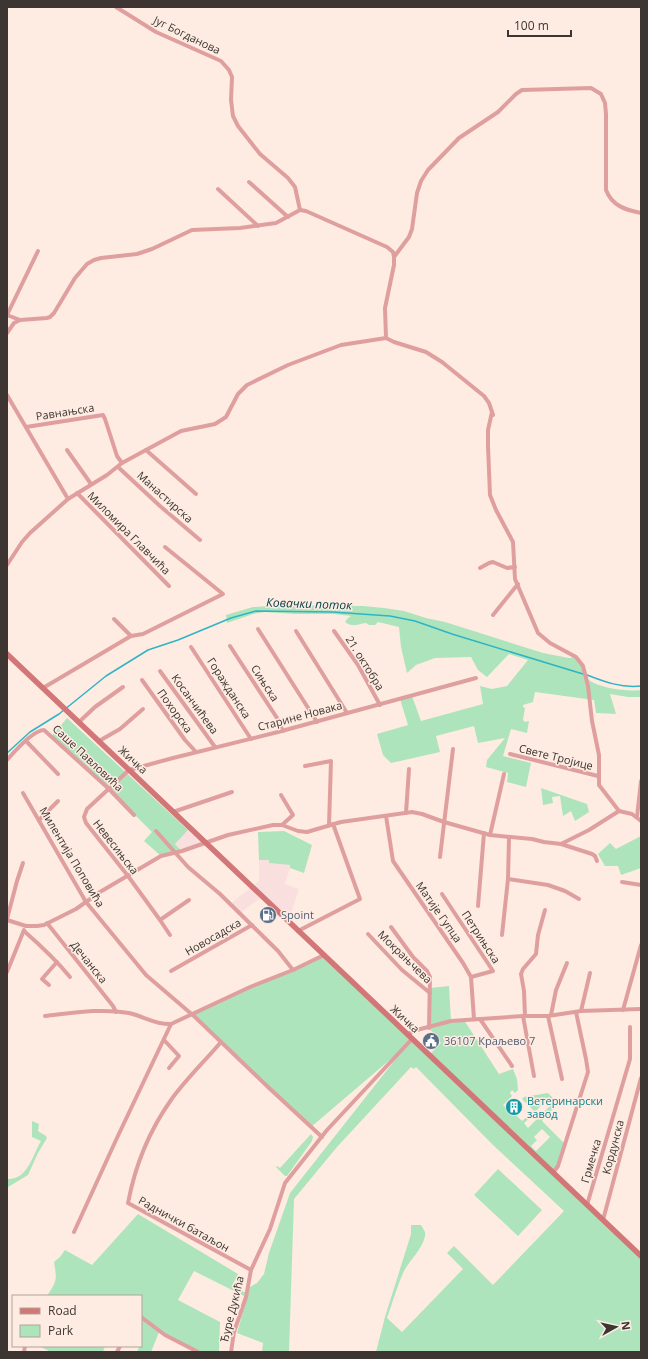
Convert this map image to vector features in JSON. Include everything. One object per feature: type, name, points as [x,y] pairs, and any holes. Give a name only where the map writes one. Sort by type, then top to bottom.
[{"type":"main road","name":"Жичка","points":[[7,654],[641,1256]]},
{"type":"street","name":"Југ Богданова","points":[[116,7],[156,32],[221,61],[229,70],[232,77],[232,116],[260,154],[288,178],[295,187],[300,210]]},
{"type":"street","points":[[394,257],[409,237],[412,229],[417,193],[421,181],[428,170],[459,138],[498,112],[522,90],[591,88],[601,94],[605,103],[606,114],[606,190],[609,198],[625,210],[641,213]]},
{"type":"street","points":[[248,182],[288,217]]},
{"type":"street","points":[[218,189],[258,226]]},
{"type":"street","points":[[7,334],[14,323],[20,320],[50,317],[54,313],[75,278],[87,264],[94,260],[101,258],[132,256],[152,249],[192,230],[258,226],[281,222],[300,210],[333,222],[387,246],[393,252],[394,257],[385,308],[386,338]]},
{"type":"street","points":[[20,320],[7,315],[38,251]]},
{"type":"street","points":[[7,565],[22,542],[30,533],[68,499],[122,463],[181,431],[215,424],[226,417],[238,394],[247,385],[288,365],[341,345],[386,338],[426,352],[442,362],[484,396],[489,403],[492,413],[488,430],[490,495],[496,510],[514,542],[515,579],[538,633],[550,643],[576,657],[582,663],[586,677],[592,725],[599,755],[598,776],[600,788],[619,811],[637,817],[641,821]]},
{"type":"street","points":[[7,395],[68,499]]},
{"type":"street","name":"Равнањска","points":[[26,427],[103,415],[106,419],[117,456],[122,463]]},
{"type":"street","points":[[67,450],[91,484]]},
{"type":"street","points":[[146,450],[196,494]]},
{"type":"street","name":"Манастирска","points":[[118,467],[160,506],[200,540]]},
{"type":"street","name":"Миломира Главчића","points":[[77,493],[169,586]]},
{"type":"street","points":[[43,688],[131,636],[144,634],[223,594],[165,547]]},
{"type":"street","points":[[480,568],[493,562],[507,568],[515,567]]},
{"type":"street","points":[[493,615],[518,584]]},
{"type":"street","points":[[114,619],[131,636]]},
{"type":"street","points":[[258,629],[317,722]]},
{"type":"street","points":[[296,631],[347,713]]},
{"type":"street","name":"21. октобра","points":[[334,631],[362,672],[380,705]]},
{"type":"street","name":"Сињска","points":[[230,646],[277,718],[283,731]]},
{"type":"street","name":"Горажданска","points":[[191,647],[251,739]]},
{"type":"street","name":"Косанчићева","points":[[160,670],[215,748]]},
{"type":"street","name":"Старине Новака","points":[[129,770],[317,722],[476,678]]},
{"type":"street","name":"Похорска","points":[[142,680],[185,740],[196,752]]},
{"type":"street","points":[[79,722],[95,707],[123,687]]},
{"type":"street","points":[[99,741],[120,729],[143,709]]},
{"type":"street","name":"Саше Павловића","points":[[7,760],[38,731],[44,730],[109,789],[134,815]]},
{"type":"street","points":[[26,741],[58,774]]},
{"type":"street","points":[[440,857],[453,749]]},
{"type":"street","name":"Свете Тројице","points":[[510,754],[598,776]]},
{"type":"street","points":[[298,931],[360,899],[331,825],[331,761],[305,766]]},
{"type":"street","points":[[406,813],[409,769]]},
{"type":"street","name":"Невесињска","points":[[129,770],[87,809],[84,820],[128,876],[170,935]]},
{"type":"street","points":[[490,835],[504,774]]},
{"type":"street","points":[[637,817],[641,781]]},
{"type":"street","points":[[174,812],[232,792]]},
{"type":"street","name":"Милентија Поповића","points":[[23,793],[86,902],[146,975],[192,1014]]},
{"type":"street","points":[[281,795],[293,815],[282,825]]},
{"type":"street","points":[[39,820],[58,801]]},
{"type":"street","points":[[561,844],[589,830],[619,811]]},
{"type":"street","points":[[24,863],[17,880],[7,920],[26,926],[38,926],[47,924],[76,909],[100,892],[161,856],[206,843],[216,838],[272,825],[282,825],[302,832],[312,831],[331,825],[406,813],[422,814],[490,835],[532,839],[561,844],[592,854],[595,856],[597,861]]},
{"type":"street","name":"Матије Гупца","points":[[386,816],[393,861],[464,963],[471,977],[474,1019]]},
{"type":"street","points":[[156,831],[188,867],[215,889],[252,925]]},
{"type":"street","points":[[478,906],[484,833]]},
{"type":"street","points":[[502,935],[508,879],[510,838]]},
{"type":"street","points":[[508,879],[548,885],[565,891],[579,899]]},
{"type":"street","points":[[622,882],[641,886]]},
{"type":"street","name":"Петрињска","points":[[442,894],[493,971],[471,977]]},
{"type":"street","points":[[160,920],[189,900]]},
{"type":"street","points":[[534,1076],[524,1016],[524,991],[521,974],[523,969],[536,954],[538,935],[545,910]]},
{"type":"street","name":"Дечанска","points":[[47,924],[113,1006],[116,1012]]},
{"type":"street","name":"Новосадска","points":[[171,971],[252,925],[278,951],[293,970]]},
{"type":"street","points":[[7,972],[26,926]]},
{"type":"street","name":"Мокрањчева","points":[[391,927],[413,957],[427,971],[430,977],[429,1028]]},
{"type":"street","points":[[24,931],[34,942],[42,946],[70,977]]},
{"type":"street","name":"Мокрањчева","points":[[368,934],[402,970],[430,993]]},
{"type":"street","points":[[623,1010],[641,945]]},
{"type":"street","points":[[45,1016],[82,1011],[116,1012],[130,1013],[162,1024],[171,1024],[250,987],[293,970],[324,955]]},
{"type":"street","points":[[49,985],[42,979],[57,962]]},
{"type":"street","points":[[562,1079],[550,1015],[556,990],[567,963]]},
{"type":"street","points":[[581,1011],[590,973]]},
{"type":"street","points":[[410,1037],[413,1031],[444,1023],[474,1019],[550,1015],[581,1011],[641,1009]]},
{"type":"street","points":[[553,1173],[558,1166],[588,1072],[576,1012]]},
{"type":"street","points":[[192,1014],[322,1137]]},
{"type":"street","points":[[480,1019],[512,1066]]},
{"type":"street","points":[[74,1232],[171,1024]]},
{"type":"street","name":"Грмечка","points":[[587,1205],[630,1059],[630,1027]]},
{"type":"street","name":"Ђуре Дукића","points":[[231,1352],[234,1332],[246,1297],[251,1270],[270,1229],[285,1183],[322,1137],[410,1037]]},
{"type":"street","points":[[164,1040],[179,1056],[169,1068]]},
{"type":"street","name":"Раднички батаљон","points":[[221,1042],[182,1086],[158,1120],[148,1138],[140,1159],[131,1187],[128,1203],[251,1270]]},
{"type":"street","name":"Кордунска","points":[[603,1220],[641,1078]]},
{"type":"street","points":[[142,1318],[165,1335],[198,1352]]},
{"type":"shaded area","points":[[188,830],[203,844],[182,851],[175,844]]},
{"type":"shaded area","points":[[259,860],[269,860],[270,863],[291,865],[285,884],[299,889],[288,922],[262,897],[240,913],[230,904],[259,881]]},
{"type":"green space","points":[[284,605],[363,606],[404,611],[445,622],[543,653],[569,658],[576,657],[580,662],[584,675],[590,681],[612,688],[641,690],[641,697],[628,697],[610,694],[616,714],[596,713],[594,700],[535,692],[533,702],[523,705],[525,708],[523,720],[525,722],[529,721],[527,733],[511,729],[503,756],[531,763],[526,787],[507,782],[508,773],[486,767],[487,760],[505,738],[478,743],[474,726],[436,736],[440,752],[391,763],[383,755],[377,734],[408,725],[400,699],[412,696],[421,721],[483,704],[480,686],[492,689],[507,686],[528,660],[509,654],[487,677],[478,670],[471,657],[435,658],[416,665],[407,673],[401,647],[399,627],[378,622],[375,625],[369,625],[366,623],[351,625],[345,622],[351,616],[333,614],[264,612],[253,614],[227,623],[226,615],[253,607]]},
{"type":"green space","points":[[67,718],[188,830],[175,844],[182,851],[161,856],[144,841],[152,832],[109,789],[51,737]]},
{"type":"green space","points":[[541,788],[587,804],[589,812],[575,821],[571,811],[563,816],[560,796],[552,797],[553,803],[543,805]]},
{"type":"green space","points":[[284,831],[312,845],[304,873],[290,868],[290,865],[269,863],[269,860],[259,860],[258,832]]},
{"type":"green space","points":[[641,836],[641,868],[621,875],[618,866],[605,866],[598,854],[610,843],[616,849]]},
{"type":"green space","points":[[324,955],[429,1055],[441,1043],[429,1028],[430,988],[449,986],[451,1021],[464,1020],[499,1074],[513,1069],[517,1079],[518,1090],[515,1093],[512,1090],[510,1093],[512,1096],[503,1105],[509,1111],[511,1110],[522,1121],[529,1115],[531,1117],[524,1123],[528,1128],[554,1102],[549,1097],[535,1112],[522,1099],[524,1097],[548,1093],[558,1103],[542,1121],[565,1144],[558,1166],[553,1173],[641,1256],[641,1352],[376,1352],[385,1317],[411,1234],[411,1225],[421,1225],[425,1231],[424,1240],[404,1271],[387,1318],[402,1332],[463,1269],[447,1253],[454,1246],[493,1285],[564,1211],[494,1146],[416,1067],[414,1069],[411,1067],[337,1147],[294,1199],[289,1352],[262,1352],[263,1343],[237,1333],[250,1287],[257,1283],[264,1274],[269,1253],[290,1193],[406,1046],[311,1127],[192,1014]],"holes":[[[542,1129],[550,1137],[536,1151],[531,1146],[537,1140],[534,1137]]]},
{"type":"green space","points":[[32,1121],[39,1124],[38,1131],[47,1138],[28,1175],[7,1187],[7,1179],[20,1176],[25,1171],[41,1141],[32,1137]]},
{"type":"green space","points":[[311,1134],[313,1137],[312,1141],[287,1176],[285,1176],[276,1167],[277,1166],[280,1168]]},
{"type":"green space","points":[[498,1169],[542,1210],[518,1236],[474,1195]]},
{"type":"green space","points":[[138,1214],[238,1274],[232,1286],[246,1293],[244,1296],[194,1271],[178,1300],[220,1322],[219,1352],[198,1352],[159,1332],[151,1352],[137,1352],[139,1347],[142,1347],[142,1295],[48,1295],[53,1287],[55,1280],[56,1273],[54,1262],[65,1250],[92,1265]]},
{"type":"green space","points":[[41,1347],[105,1347],[103,1352],[51,1352]]},
{"type":"waterway","name":"Ковачки поток","points":[[7,753],[30,732],[59,714],[106,676],[148,650],[178,640],[231,618],[256,611],[332,612],[390,616],[415,621],[452,634],[583,674]]},
{"type":"waterway","name":"Ковачки поток","points":[[587,675],[620,685],[641,686]]},
{"type":"place","name":"Spoint","points":[[268,915]]},
{"type":"place","name":"36107 Краљево 7","points":[[431,1041]]},
{"type":"place","name":"Ветеринарски завод","points":[[514,1107]]}]
